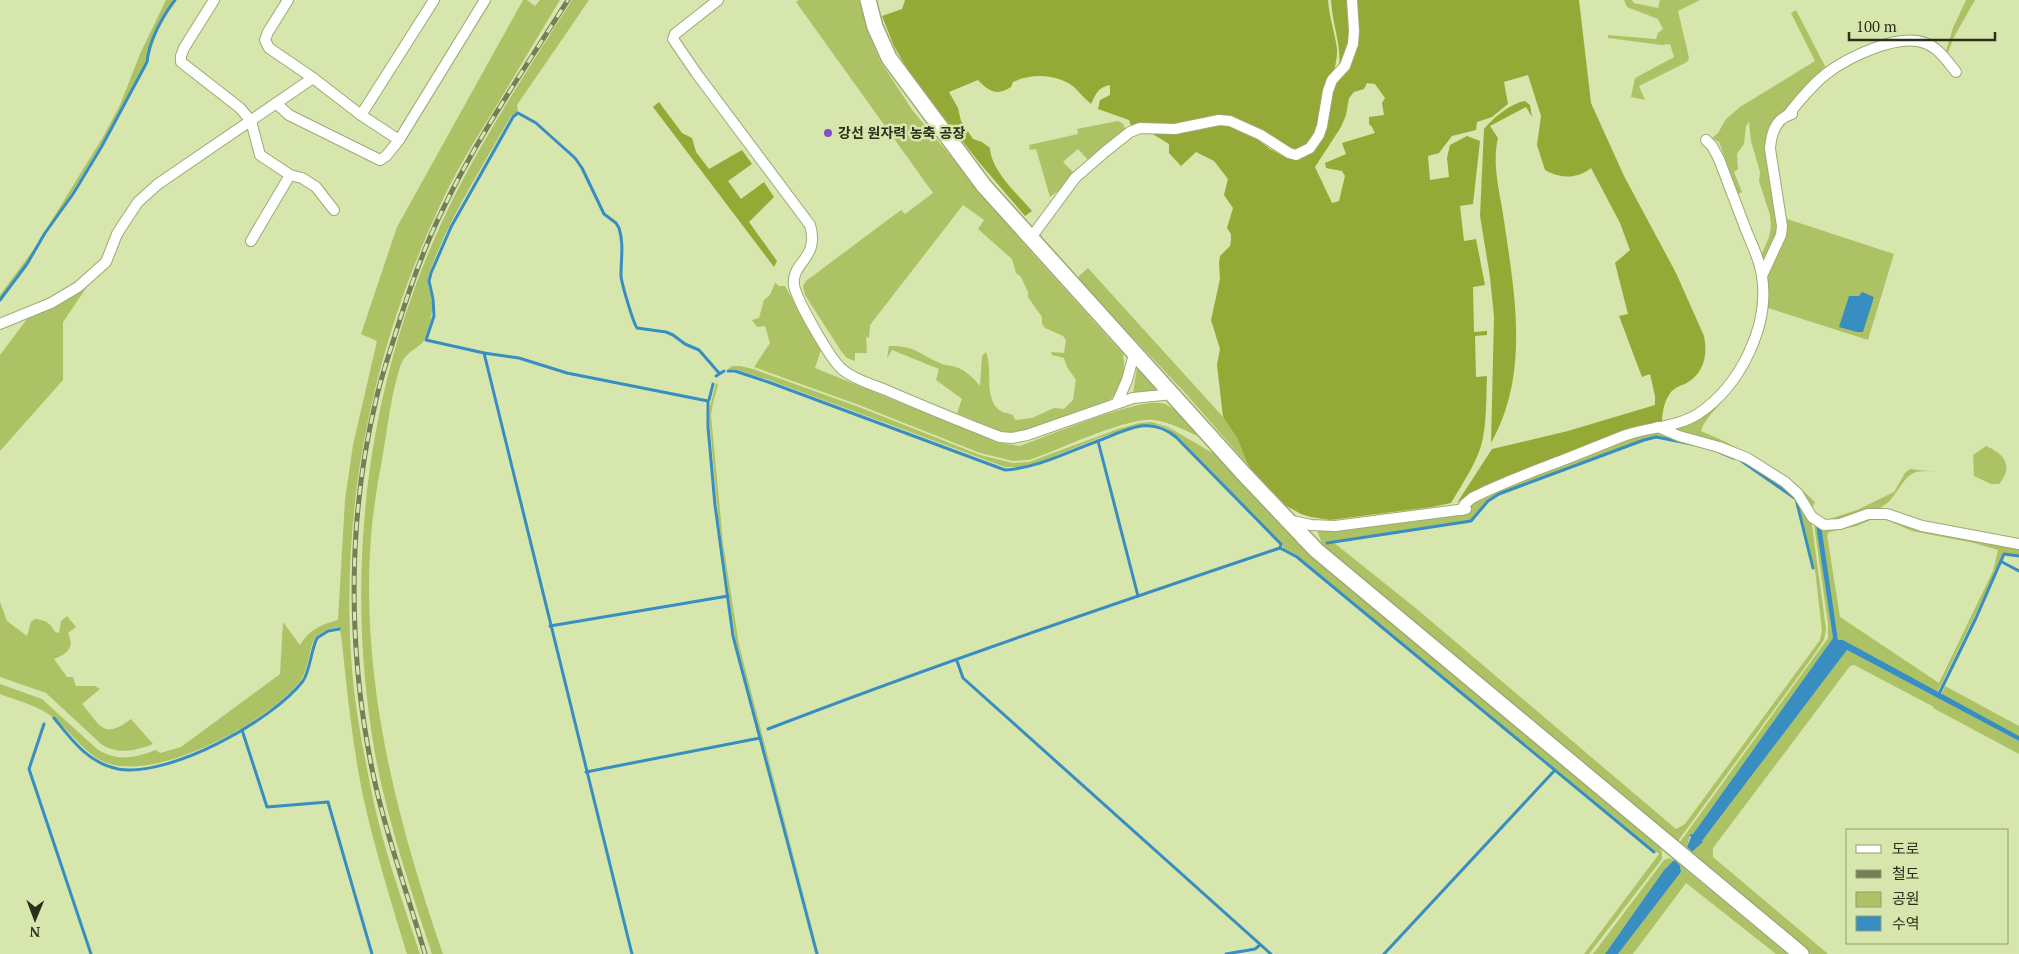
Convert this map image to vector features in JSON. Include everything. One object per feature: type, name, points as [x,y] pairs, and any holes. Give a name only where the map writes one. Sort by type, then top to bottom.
[{"type":"main road","points":[[868,0],[876,27],[889,58],[967,164],[1030,239],[1286,520],[1316,550],[1801,954]]},
{"type":"street","points":[[214,0],[184,48],[181,62],[240,108],[251,121],[260,155],[290,174],[302,178],[316,187],[334,210]]},
{"type":"street","points":[[288,0],[268,32],[265,40],[269,48],[313,78],[361,115],[399,140]]},
{"type":"street","points":[[361,115],[434,0]]},
{"type":"street","points":[[276,103],[289,115],[380,160],[386,156],[399,140],[485,0]]},
{"type":"street","points":[[718,0],[675,34],[673,39],[810,226],[813,242],[798,270],[794,284],[799,299],[823,344],[842,370],[1000,437],[1012,438],[1027,435],[1117,403],[1150,395],[1172,394]]},
{"type":"street","points":[[1030,239],[1075,178],[1106,150],[1130,132],[1140,128],[1175,129],[1202,122],[1224,120],[1238,123],[1250,129],[1289,153],[1296,155],[1310,148],[1319,135],[1322,126],[1328,91],[1332,80],[1345,66],[1353,44],[1352,0]]},
{"type":"street","points":[[1762,276],[1781,235],[1782,226],[1770,149],[1774,127],[1791,115],[1802,98],[1837,66],[1889,43],[1901,41],[1925,43],[1941,53],[1956,72]]},
{"type":"street","points":[[0,324],[45,306],[78,287],[106,262],[116,234],[138,202],[158,184],[313,78]]},
{"type":"street","points":[[1286,520],[1335,526],[1464,509],[1464,504],[1490,489],[1624,436],[1658,426],[1673,424],[1697,414],[1715,400],[1739,371],[1757,332],[1764,293],[1762,276],[1755,252],[1719,159],[1712,146],[1706,140]]},
{"type":"street","points":[[252,241],[290,174]]},
{"type":"street","points":[[1117,403],[1127,380],[1134,354]]},
{"type":"street","points":[[1658,426],[1673,434],[1719,446],[1746,458],[1788,485],[1802,499],[1812,517],[1824,524],[1840,524],[1868,514],[1887,514],[1922,526],[2019,544]]},
{"type":"green space","points":[[166,0],[173,0],[148,50],[145,63],[105,138],[57,217],[48,227],[25,265],[0,298],[0,295],[34,249],[103,137],[120,105],[140,54]]},
{"type":"green space","points":[[523,0],[527,0],[535,6],[540,0],[560,0],[461,165],[444,197],[419,253],[398,309],[381,368],[367,427],[357,487],[351,547],[349,608],[353,684],[362,744],[381,831],[420,954],[407,954],[378,856],[363,796],[353,736],[341,634],[338,627],[328,629],[315,637],[301,680],[286,696],[265,713],[212,744],[183,756],[154,764],[129,767],[107,763],[99,759],[85,749],[49,714],[36,707],[0,694],[0,684],[42,699],[97,749],[104,753],[119,757],[133,757],[156,750],[160,753],[181,747],[280,674],[283,622],[300,645],[316,628],[338,620],[345,500],[353,445],[377,341],[361,334],[397,227]]},
{"type":"green space","points":[[572,0],[589,0],[517,105],[518,112],[511,116],[478,173],[437,253],[428,278],[432,313],[423,341],[409,353],[402,361],[400,367],[392,399],[374,506],[369,591],[371,644],[377,697],[397,801],[426,904],[443,954],[432,954],[387,809],[376,759],[366,687],[361,614],[363,541],[370,468],[383,397],[402,326],[427,257],[457,191],[484,142]]},
{"type":"green space","points":[[799,0],[860,0],[868,33],[880,61],[913,111],[1023,243],[1123,354],[1124,368],[1120,387],[1106,403],[1031,430],[1012,434],[1002,433],[957,413],[962,399],[936,380],[939,369],[892,350],[887,358],[889,346],[905,347],[942,364],[964,371],[980,386],[982,356],[986,352],[991,397],[994,404],[1000,410],[1013,415],[1015,420],[1032,418],[1054,408],[1064,409],[1073,400],[1076,380],[1067,367],[1064,358],[1052,355],[1051,352],[1064,353],[1066,340],[1063,336],[1045,328],[1042,324],[1042,317],[1028,297],[1028,292],[1021,277],[1016,273],[1012,259],[978,229],[984,220],[963,205],[870,325],[869,338],[866,337],[867,353],[855,353],[855,361],[847,358],[841,351],[805,295],[803,286],[806,281],[901,210],[905,214],[933,193],[796,2]]},
{"type":"green space","points":[[905,0],[1328,0],[1337,56],[1324,108],[1313,138],[1295,152],[1240,121],[1132,128],[1129,120],[1098,109],[1100,100],[1110,95],[1110,85],[1100,89],[1091,104],[1074,87],[1060,79],[1044,76],[1020,79],[1013,82],[1011,87],[1006,90],[997,92],[990,90],[978,80],[949,92],[958,108],[961,121],[973,139],[982,142],[990,148],[1000,174],[1032,211],[1025,216],[978,161],[910,74],[894,46],[882,16],[902,9]]},
{"type":"green space","points":[[1331,0],[1349,0],[1352,42],[1339,69],[1339,51]]},
{"type":"green space","points":[[1356,0],[1579,0],[1591,103],[1624,176],[1676,273],[1704,336],[1705,357],[1703,363],[1697,375],[1670,393],[1663,412],[1662,422],[1620,432],[1483,486],[1457,503],[1492,449],[1568,431],[1655,405],[1650,374],[1642,377],[1619,316],[1628,314],[1615,263],[1630,250],[1620,223],[1591,168],[1574,176],[1556,175],[1545,170],[1537,145],[1541,116],[1528,75],[1504,82],[1508,104],[1492,117],[1477,122],[1476,130],[1452,136],[1439,153],[1428,156],[1430,180],[1449,177],[1447,158],[1450,145],[1467,136],[1480,141],[1473,204],[1460,206],[1464,241],[1476,239],[1485,285],[1473,287],[1474,332],[1487,331],[1487,335],[1475,336],[1476,377],[1487,376],[1484,430],[1476,460],[1451,503],[1330,520],[1301,514],[1281,503],[1248,465],[1237,438],[1223,417],[1217,365],[1220,349],[1211,320],[1220,279],[1220,256],[1230,246],[1231,240],[1231,234],[1227,228],[1233,208],[1224,195],[1228,179],[1214,161],[1196,152],[1181,166],[1169,153],[1169,144],[1146,130],[1223,123],[1245,130],[1270,149],[1285,157],[1290,158],[1308,154],[1330,90],[1347,66]],"holes":[[[1367,83],[1375,84],[1385,98],[1382,103],[1384,115],[1369,117],[1369,124],[1375,133],[1342,143],[1346,154],[1325,163],[1326,168],[1342,171],[1345,176],[1339,201],[1332,203],[1315,167],[1341,127],[1346,115],[1349,98],[1354,92],[1364,89]]]},
{"type":"green space","points":[[1624,0],[1632,0],[1634,3],[1658,8],[1660,0],[1700,0],[1678,11],[1689,58],[1687,62],[1639,86],[1645,100],[1631,97],[1635,78],[1674,57],[1670,44],[1662,45],[1608,38],[1608,35],[1656,39],[1658,33],[1663,29],[1658,19],[1627,7]]},
{"type":"green space","points":[[1966,0],[1975,0],[1954,37],[1947,55],[1945,54],[1953,28]]},
{"type":"green space","points":[[1796,10],[1827,70],[1770,125],[1767,131],[1766,151],[1777,221],[1775,240],[1763,265],[1760,258],[1769,237],[1771,227],[1770,215],[1759,181],[1760,172],[1751,141],[1749,122],[1746,126],[1744,144],[1737,154],[1738,169],[1734,172],[1742,192],[1738,194],[1719,142],[1712,138],[1718,133],[1726,119],[1740,107],[1815,61],[1791,13]]},
{"type":"green space","points":[[1525,101],[1530,105],[1532,117],[1526,107],[1490,126],[1498,138],[1496,147],[1497,176],[1515,301],[1516,330],[1511,388],[1503,416],[1491,443],[1494,317],[1490,277],[1480,216],[1484,129],[1503,112]]},
{"type":"green space","points":[[659,102],[682,133],[692,138],[696,152],[709,169],[742,150],[752,164],[728,181],[741,199],[764,182],[774,197],[749,222],[777,261],[774,267],[653,107]]},
{"type":"green space","points":[[1118,121],[1123,124],[1125,131],[1089,161],[1078,149],[1063,162],[1074,173],[1050,197],[1036,149],[1030,150],[1029,145],[1078,134],[1077,129]]},
{"type":"green space","points":[[1784,218],[1894,254],[1868,340],[1765,307],[1768,270]]},
{"type":"green space","points":[[1088,268],[1223,417],[1237,438],[1248,465],[1187,395],[1077,278]]},
{"type":"green space","points":[[93,278],[63,322],[63,380],[0,451],[0,355],[30,315]]},
{"type":"green space","points":[[775,283],[779,286],[785,286],[821,350],[815,368],[1000,443],[1019,446],[1094,418],[1153,403],[1170,406],[1198,436],[1165,422],[1142,420],[1092,435],[1029,460],[1013,461],[980,453],[859,405],[754,367],[770,343],[765,326],[757,327],[752,320],[759,318],[764,300],[770,295]]},
{"type":"green space","points":[[732,366],[753,369],[859,407],[980,455],[1013,463],[1029,462],[1139,423],[1152,422],[1168,427],[1216,455],[1298,543],[1473,692],[1658,845],[1662,852],[1662,859],[1589,954],[1584,954],[1659,854],[1298,556],[1283,548],[1282,543],[1177,436],[1165,428],[1157,425],[1146,425],[1131,428],[1098,438],[1038,463],[1022,467],[1005,467],[772,381],[735,369],[728,369]]},
{"type":"green space","points":[[1137,367],[1158,390],[1133,393]]},
{"type":"green space","points":[[716,383],[718,384],[711,415],[723,543],[739,645],[819,954],[735,637],[718,515],[710,426],[710,407]]},
{"type":"green space","points":[[1720,396],[1724,398],[1705,422],[1701,431],[1726,442],[1795,483],[1815,502],[1811,510],[1787,482],[1679,433],[1668,426]]},
{"type":"green space","points":[[1657,430],[1721,448],[1735,455],[1787,485],[1800,498],[1811,518],[1826,629],[1824,640],[1811,659],[1678,841],[1571,754],[1322,544],[1317,530],[1330,530],[1468,511],[1468,504],[1505,483],[1617,440]],"holes":[[[1657,436],[1707,446],[1741,459],[1797,498],[1815,570],[1822,630],[1820,640],[1685,824],[1676,829],[1418,610],[1334,543],[1327,543],[1471,520],[1487,501],[1499,493],[1555,474],[1644,439]]]},
{"type":"green space","points":[[1986,446],[1998,453],[2005,461],[2006,472],[1999,484],[1991,484],[1974,476],[1973,455]]},
{"type":"green space","points":[[1910,469],[1938,472],[1920,472],[1910,475],[1890,501],[1872,512],[1856,517],[1823,521],[1857,510],[1894,492],[1905,473]]},
{"type":"green space","points":[[1874,515],[2019,547],[2019,555],[2003,553],[2001,562],[1937,693],[1843,640],[1838,640],[1820,525]],"holes":[[[1882,518],[1912,531],[1974,543],[1998,550],[1993,571],[1939,683],[1840,617],[1827,535],[1829,532]]]},
{"type":"green space","points":[[1814,524],[1816,524],[1818,531],[1833,638],[1693,834],[1690,835],[1687,847],[1680,842],[1828,638],[1828,624]]},
{"type":"green space","points":[[0,602],[7,621],[27,636],[31,622],[35,619],[47,622],[55,632],[59,633],[61,621],[67,616],[76,627],[68,633],[71,643],[66,653],[54,659],[67,677],[73,677],[76,686],[95,686],[100,689],[82,704],[103,728],[114,729],[131,719],[153,744],[127,751],[114,750],[107,747],[101,744],[46,693],[0,677]]},
{"type":"green space","points":[[1847,650],[2019,741],[2019,754],[1854,665],[1850,666],[1713,848],[1713,857],[1828,954],[1811,954],[1692,852],[1702,843]]},
{"type":"green space","points":[[1945,686],[2019,726],[2019,736],[1941,695]]},
{"type":"green space","points":[[1669,858],[1674,860],[1664,870],[1605,954],[1593,954],[1664,860]]},
{"type":"green space","points":[[1680,865],[1787,954],[1776,954],[1686,883],[1633,954],[1618,954],[1681,872]]},
{"type":"water","points":[[1862,292],[1874,297],[1863,332],[1839,327],[1849,296],[1859,296]]},
{"type":"water","points":[[1816,524],[1820,525],[1822,532],[1838,640],[1843,640],[2019,736],[2019,741],[1847,650],[1703,842],[1692,852],[1687,847],[1691,837],[1689,835],[1693,834],[1833,638]]},
{"type":"water","points":[[1674,860],[1680,865],[1681,872],[1618,954],[1605,954],[1664,870]]},
{"type":"waterway","points":[[0,300],[27,264],[102,146],[147,62],[150,46],[157,30],[175,0]]},
{"type":"waterway","points":[[632,954],[484,353],[426,340],[434,316],[429,281],[431,273],[451,227],[513,117],[518,113],[536,123],[575,158],[582,168],[604,214],[616,223],[619,228],[622,245],[621,275],[637,328],[666,332],[673,335],[685,344],[699,350],[719,373]]},
{"type":"waterway","points":[[484,353],[519,358],[567,373],[708,401],[708,427],[715,505],[733,636],[760,738]]},
{"type":"waterway","points":[[716,376],[724,371]]},
{"type":"waterway","points":[[728,371],[735,371],[771,383],[1005,470],[1041,463],[1098,441],[1138,596]]},
{"type":"waterway","points":[[709,400],[713,384]]},
{"type":"waterway","points":[[1098,441],[1138,427],[1148,426],[1166,430],[1176,437],[1281,544],[1280,548]]},
{"type":"waterway","points":[[1327,543],[1471,521],[1488,501],[1499,494],[1644,440],[1656,437],[1692,444]]},
{"type":"waterway","points":[[1719,452],[1734,458]]},
{"type":"waterway","points":[[1740,460],[1796,499],[1813,568]]},
{"type":"waterway","points":[[768,729],[959,658],[1280,548],[1297,557],[1654,852]]},
{"type":"waterway","points":[[1938,696],[1976,618],[2004,554],[2019,556]]},
{"type":"waterway","points":[[2002,562],[2019,571]]},
{"type":"waterway","points":[[550,626],[728,596]]},
{"type":"waterway","points":[[54,718],[81,749],[107,766],[118,769],[139,769],[164,765],[191,756],[218,743],[268,713],[288,697],[303,681],[317,638],[328,631],[339,629]]},
{"type":"waterway","points":[[957,661],[963,678],[1271,954]]},
{"type":"waterway","points":[[44,724],[29,769],[91,954]]},
{"type":"waterway","points":[[242,730],[267,807],[328,802],[372,954]]},
{"type":"waterway","points":[[586,772],[760,738],[817,954]]},
{"type":"waterway","points":[[1384,954],[1555,770]]},
{"type":"waterway","points":[[1226,954],[1255,949],[1260,945]]},
{"type":"railway","points":[[425,954],[377,792],[364,724],[358,678],[354,584],[360,491],[378,391],[411,285],[423,254],[471,155],[568,0]]},
{"type":"place","name":"강선 원자력 농축 공장","points":[[828,133]]}]
